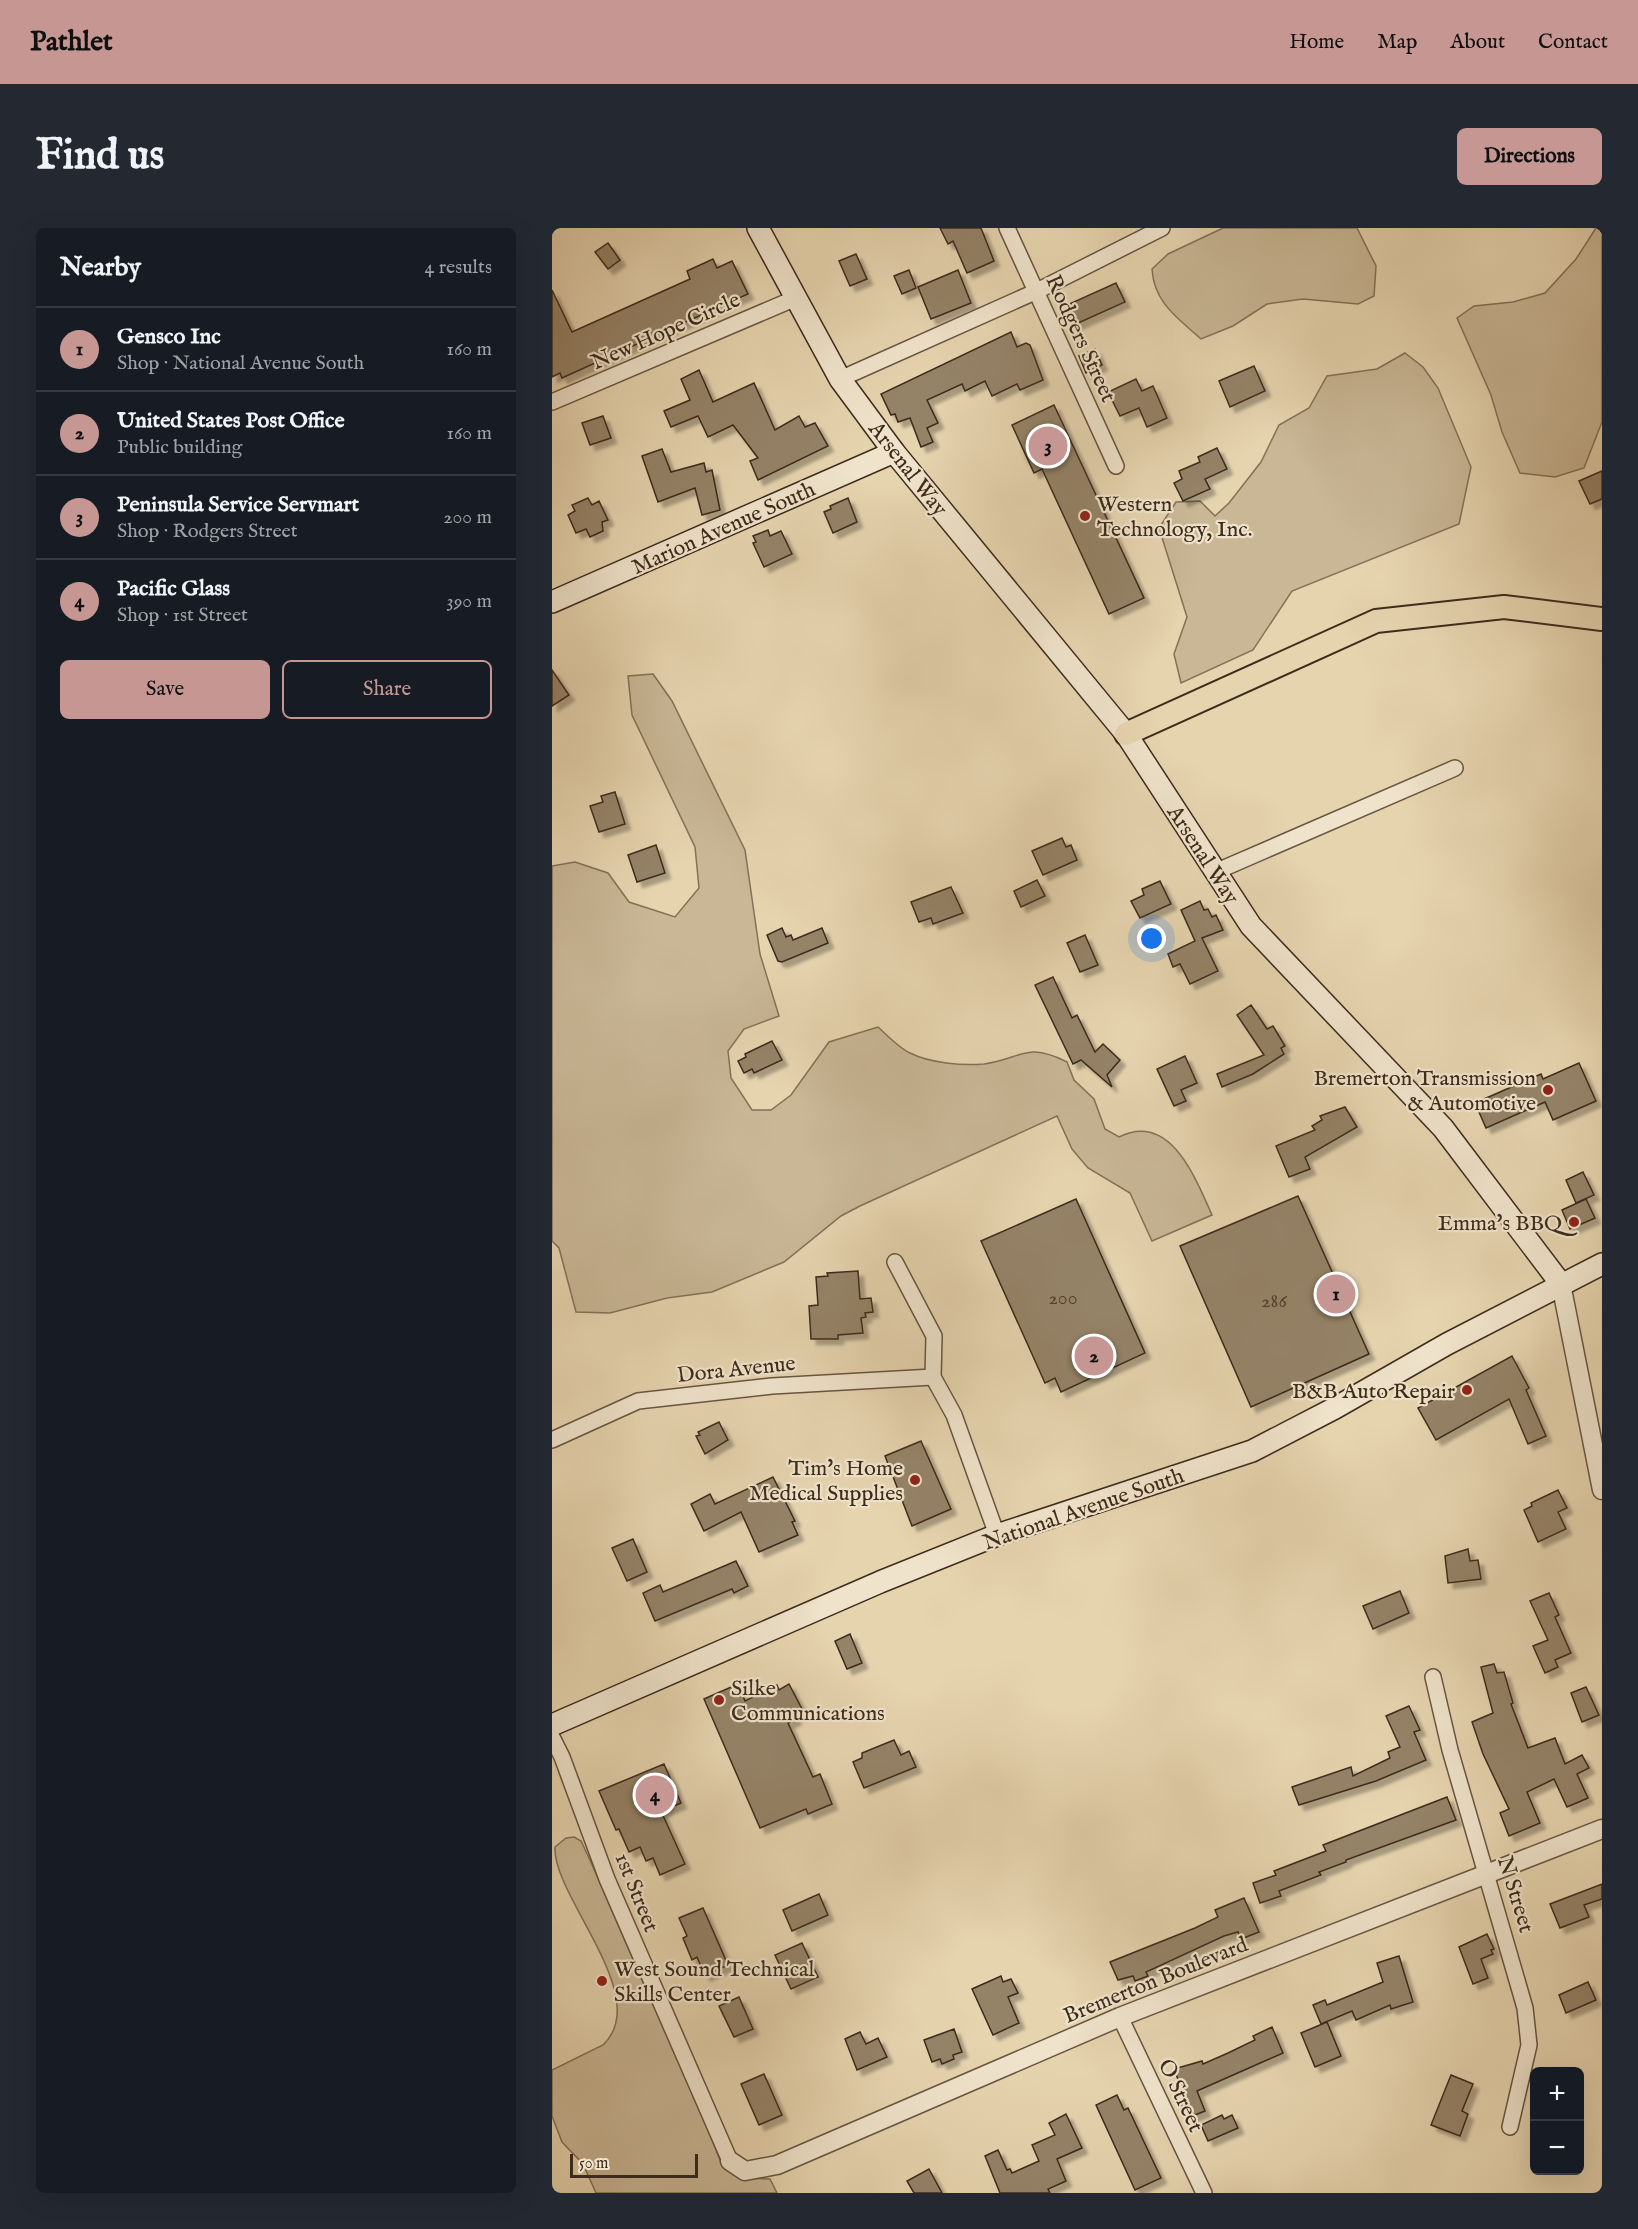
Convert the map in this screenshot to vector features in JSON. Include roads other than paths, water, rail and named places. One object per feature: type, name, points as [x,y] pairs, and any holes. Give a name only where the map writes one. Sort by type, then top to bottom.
[{"type":"main road","name":"Arsenal Way","points":[[758,228],[840,379],[894,452],[1126,734],[1251,926],[1443,1128],[1561,1284]]},
{"type":"main road","name":"Marion Avenue South","points":[[552,602],[894,452]]},
{"type":"main road","points":[[1126,734],[1376,621],[1504,607],[1602,619]]},
{"type":"main road","name":"National Avenue South","points":[[552,1725],[997,1535],[1252,1451],[1335,1408],[1399,1370],[1602,1264]]},
{"type":"street","name":"Rodgers Street","points":[[1007,228],[1116,466]]},
{"type":"street","points":[[840,379],[1037,291],[1162,228]]},
{"type":"street","name":"New Hope Circle","points":[[552,402],[796,298]]},
{"type":"street","points":[[1215,872],[1455,768]]},
{"type":"street","points":[[895,1262],[934,1336],[933,1377],[954,1415],[997,1535]]},
{"type":"street","name":"Arsenal Way","points":[[1561,1284],[1602,1490]]},
{"type":"street","name":"Dora Avenue","points":[[552,1440],[638,1401],[772,1386],[933,1377]]},
{"type":"street","name":"N Street","points":[[1433,1677],[1450,1750],[1488,1874],[1525,2008],[1529,2045],[1510,2127]]},
{"type":"street","name":"1st Street","points":[[552,1737],[562,1757],[607,1879],[730,2161]]},
{"type":"street","name":"Bremerton Boulevard","points":[[730,2161],[745,2171],[777,2165],[1120,2017],[1602,1829]]},
{"type":"street","name":"O Street","points":[[1120,2017],[1204,2193]]},
{"type":"place","name":"Peninsula Service Servmart","points":[[1048,446]]},
{"type":"place","name":"Western Technology, Inc.","points":[[1085,516]]},
{"type":"place","name":"Bremerton Transmission & Automotive","points":[[1548,1090]]},
{"type":"place","name":"Emma's BBQ","points":[[1574,1222]]},
{"type":"place","name":"Gensco Inc","points":[[1336,1294]]},
{"type":"place","name":"United States Post Office","points":[[1094,1356]]},
{"type":"place","name":"B&B Auto Repair","points":[[1467,1390]]},
{"type":"place","name":"Tim's Home Medical Supplies","points":[[915,1480]]},
{"type":"place","name":"Silke Communications","points":[[719,1700]]},
{"type":"place","name":"Pacific Glass","points":[[655,1795]]},
{"type":"place","name":"West Sound Technical Skills Center","points":[[602,1981]]}]
